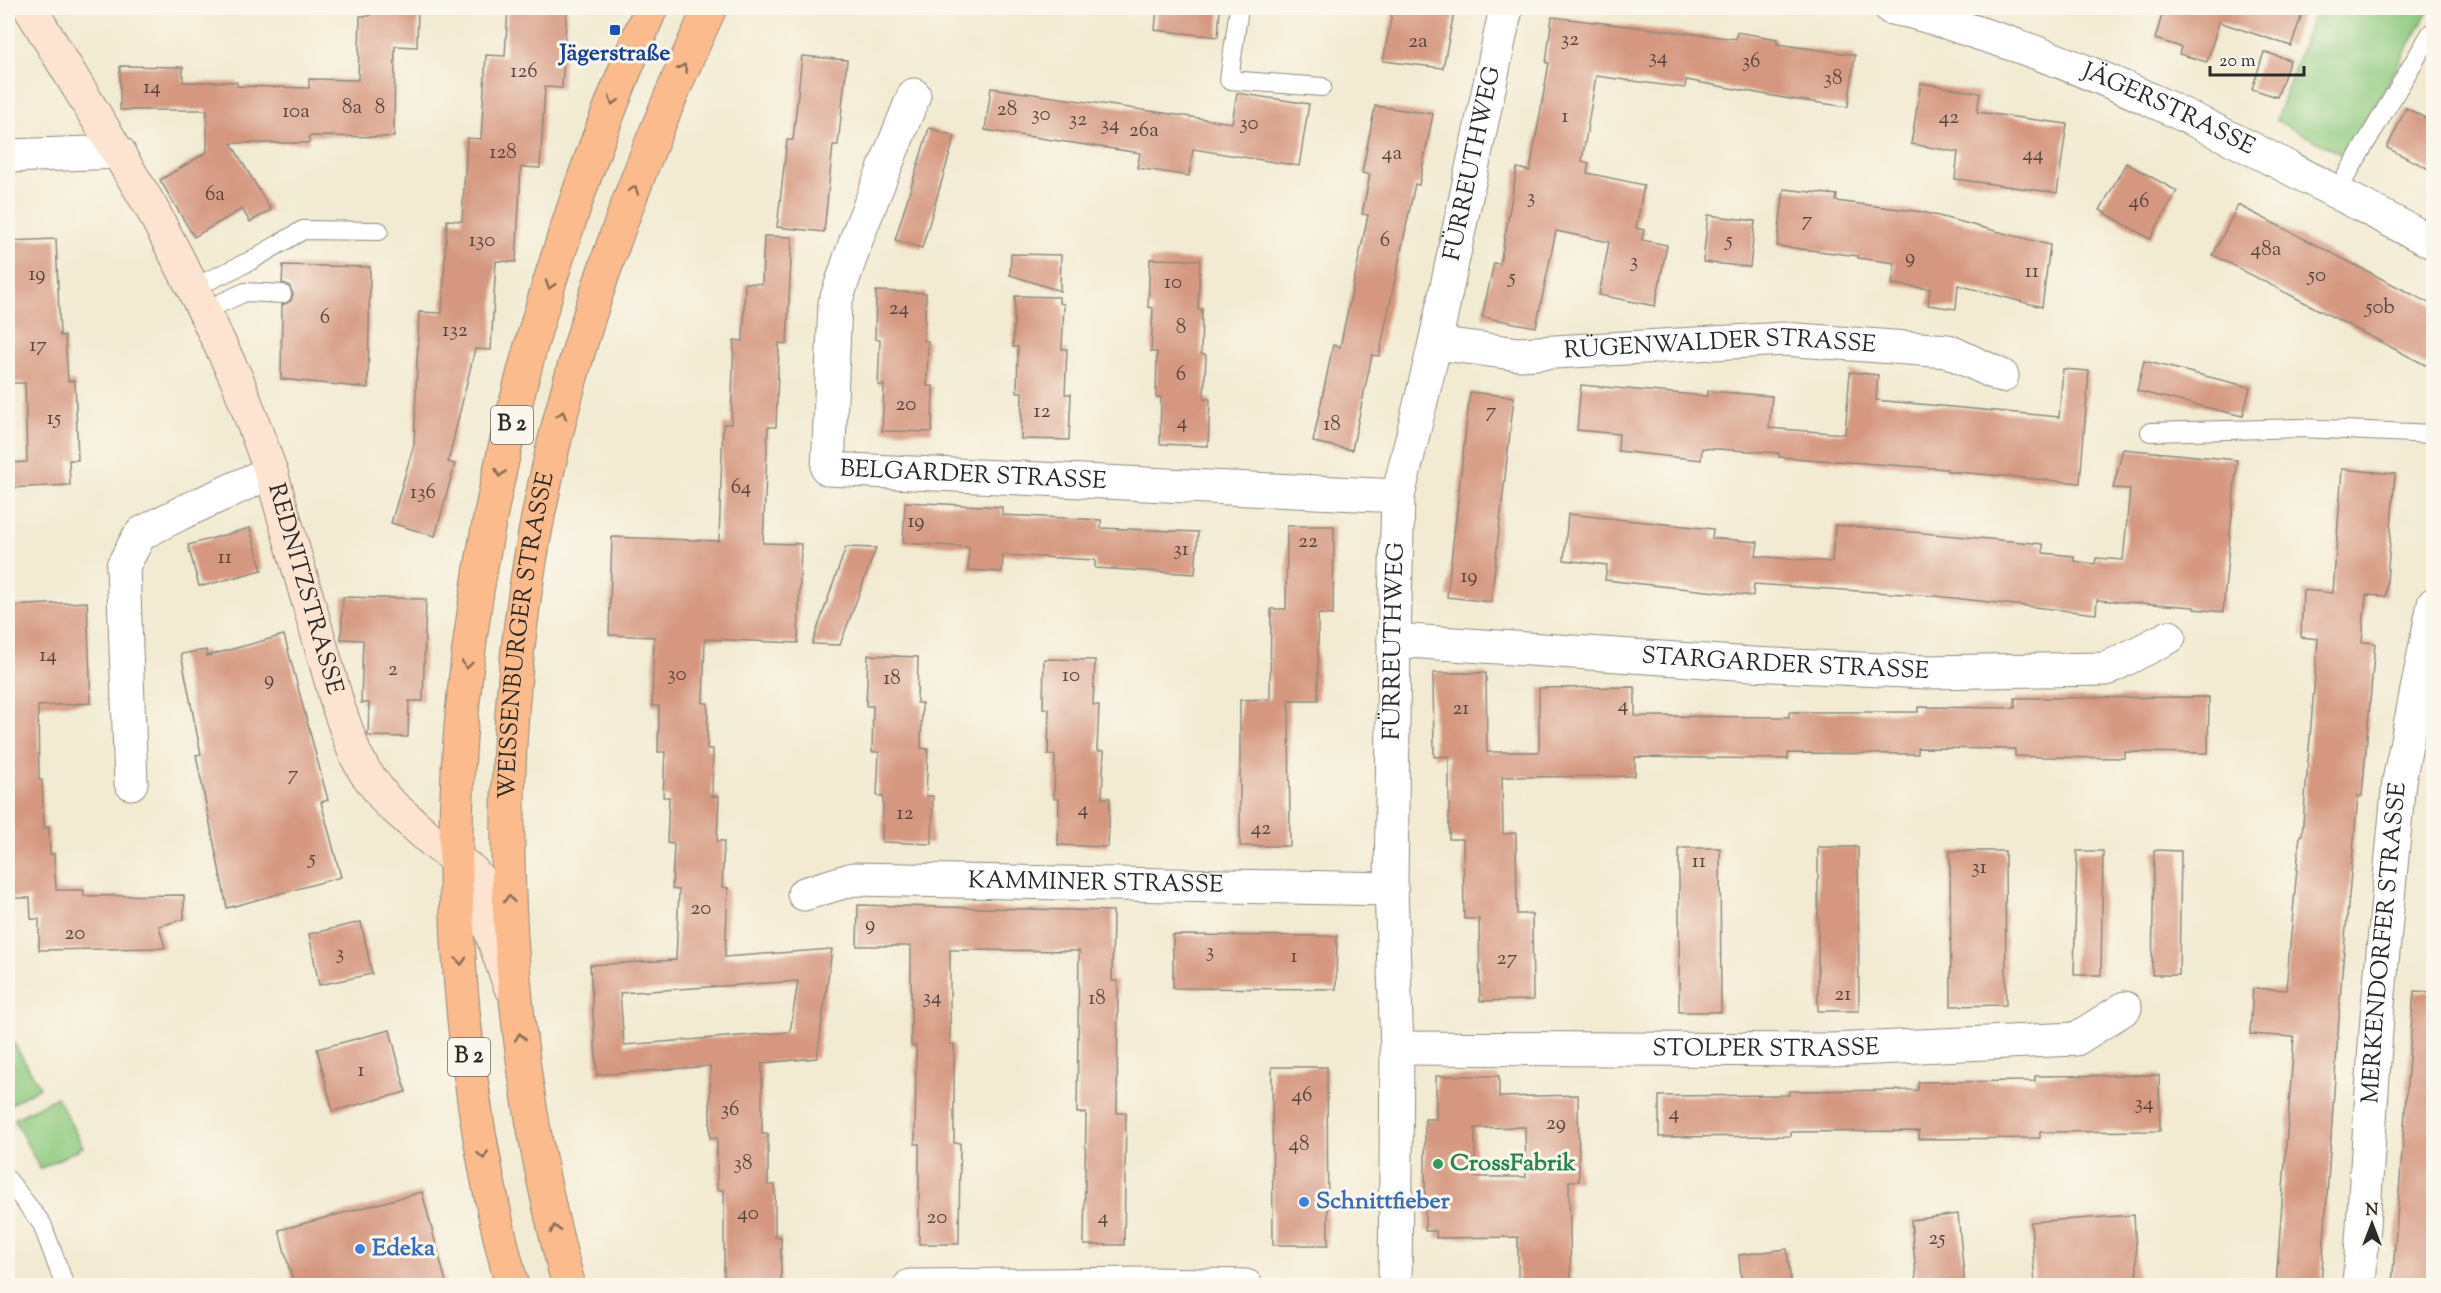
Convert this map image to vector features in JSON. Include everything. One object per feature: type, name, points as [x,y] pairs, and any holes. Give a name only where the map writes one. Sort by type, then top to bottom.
[{"type":"main road","name":"REDNITZSTRASSE","points":[[30,8],[119,152],[199,300],[238,382],[271,472],[339,709],[355,754],[365,772],[387,801],[457,861],[472,871],[485,886],[487,921],[515,999]]},
{"type":"main road","name":"WEISSENBURGER STRASSE","points":[[512,1286],[491,1196],[473,1089],[464,1006],[457,861],[458,780],[465,687],[484,549],[500,471],[546,297],[563,242],[623,75],[651,8]]},
{"type":"main road","name":"WEISSENBURGER STRASSE","points":[[569,1286],[538,1154],[515,999],[509,875],[510,748],[517,654],[535,531],[558,430],[594,304],[653,143],[710,8]]},
{"type":"street","name":"FÜRREUTHWEG","points":[[1395,1286],[1397,1048],[1391,889],[1398,496],[1435,344],[1506,8]]},
{"type":"street","name":"JÄGERSTRASSE","points":[[1896,8],[2084,69],[2265,155],[2433,243]]},
{"type":"street","name":"BELGARDER STRASSE","points":[[914,95],[859,232],[835,303],[828,469],[1398,496]]},
{"type":"street","points":[[8,156],[119,152]]},
{"type":"street","name":"RÜGENWALDER STRASSE","points":[[1435,344],[1519,354],[1784,339],[1948,351],[2002,376]]},
{"type":"street","points":[[131,783],[123,566],[142,533],[271,472]]},
{"type":"street","name":"MERKENDORFER STRASSE","points":[[2359,1286],[2377,1016],[2399,781],[2433,604]]},
{"type":"street","name":"STARGARDER STRASSE","points":[[1394,640],[1751,664],[1927,672],[2106,669],[2169,638]]},
{"type":"street","name":"KAMMINER STRASSE","points":[[804,894],[853,879],[1391,889]]},
{"type":"street","name":"STOLPER STRASSE","points":[[1397,1048],[1831,1050],[2076,1039],[2125,1008]]},
{"type":"street","points":[[910,1286],[1155,1284],[1246,1286]]},
{"type":"lane","points":[[1239,8],[1229,80],[1322,87]]},
{"type":"lane","points":[[2336,193],[2431,33]]},
{"type":"lane","points":[[199,300],[250,261],[303,230],[379,231]]},
{"type":"lane","points":[[199,300],[245,292],[282,294]]},
{"type":"lane","points":[[2150,432],[2300,428],[2433,434]]},
{"type":"lane","points":[[8,1180],[42,1224],[65,1286]]},
{"type":"green space","points":[[2316,8],[2430,8],[2346,157],[2276,120]]},
{"type":"green space","points":[[8,1034],[40,1087],[8,1106]]},
{"type":"green space","points":[[57,1097],[83,1147],[40,1169],[14,1119]]},
{"type":"building","points":[[370,8],[418,8],[417,47],[395,46],[394,137],[309,136],[309,143],[231,143],[271,210],[250,222],[242,209],[194,237],[160,180],[207,152],[207,110],[120,110],[120,66],[183,67],[183,82],[237,82],[237,86],[309,88],[309,79],[358,80],[360,16],[370,16]]},
{"type":"building","points":[[508,8],[567,8],[562,88],[545,87],[540,168],[521,167],[516,262],[496,261],[491,350],[475,349],[448,462],[455,464],[435,536],[391,523],[414,444],[419,312],[442,313],[447,220],[462,221],[467,138],[481,139],[486,55],[505,56]]},
{"type":"building","points":[[1157,8],[1220,8],[1218,37],[1155,30]]},
{"type":"building","points":[[1393,8],[1455,8],[1443,68],[1383,61]]},
{"type":"building","points":[[2164,8],[2304,8],[2291,46],[2219,22],[2207,62],[2179,54],[2181,47],[2155,39]]},
{"type":"building","points":[[1552,17],[1736,39],[1737,32],[1777,39],[1777,44],[1855,55],[1848,107],[1686,80],[1685,88],[1596,76],[1582,161],[1589,163],[1587,173],[1644,185],[1636,228],[1644,230],[1642,240],[1667,245],[1655,306],[1599,295],[1609,242],[1556,231],[1536,327],[1482,317],[1494,263],[1500,264],[1517,168],[1530,171],[1549,63],[1546,63]]},
{"type":"building","points":[[2264,52],[2290,60],[2277,97],[2252,89]]},
{"type":"building","points":[[802,56],[847,60],[838,145],[833,145],[824,232],[777,227],[787,140],[793,140]]},
{"type":"building","points":[[1921,83],[1980,93],[1977,112],[2067,124],[2057,193],[1955,179],[1958,152],[1911,144]]},
{"type":"building","points":[[991,88],[1232,123],[1237,93],[1309,104],[1299,166],[1193,149],[1189,176],[1137,168],[1140,153],[985,130]]},
{"type":"building","points":[[1375,106],[1433,114],[1419,185],[1415,184],[1379,356],[1372,355],[1352,450],[1313,442],[1333,345],[1340,347],[1368,215],[1362,214],[1370,175],[1362,173]]},
{"type":"building","points":[[2406,108],[2433,122],[2433,171],[2387,148]]},
{"type":"building","points":[[929,128],[955,136],[922,248],[895,240]]},
{"type":"building","points":[[2126,163],[2177,191],[2150,239],[2100,210]]},
{"type":"building","points":[[1784,189],[1837,195],[1836,201],[1923,212],[2050,245],[2042,307],[1958,285],[1956,309],[1928,305],[1930,289],[1892,284],[1895,263],[1777,246]]},
{"type":"building","points":[[2238,205],[2433,305],[2433,369],[2213,255]]},
{"type":"building","points":[[1708,215],[1755,221],[1750,267],[1703,262]]},
{"type":"building","points":[[764,236],[792,237],[787,344],[779,343],[776,427],[768,427],[763,543],[801,544],[798,643],[705,639],[703,703],[708,703],[707,749],[713,749],[712,796],[719,796],[717,841],[724,841],[722,887],[728,888],[725,957],[832,949],[817,1058],[762,1063],[762,1134],[768,1134],[768,1185],[775,1185],[775,1237],[781,1237],[781,1286],[724,1286],[724,1190],[717,1190],[717,1138],[710,1138],[710,1066],[597,1075],[590,965],[676,960],[679,890],[672,889],[674,844],[667,843],[669,797],[663,797],[665,752],[658,752],[659,706],[652,706],[654,637],[609,635],[612,537],[719,541],[723,424],[731,424],[734,340],[743,341],[745,283],[762,284]],"holes":[[[798,981],[790,1032],[624,1045],[620,993]]]},
{"type":"building","points":[[56,239],[60,336],[65,336],[68,381],[75,381],[78,460],[69,460],[70,485],[8,488],[8,463],[27,462],[25,383],[11,383],[8,241]]},
{"type":"building","points":[[1011,254],[1061,255],[1060,291],[1010,275]]},
{"type":"building","points":[[1150,259],[1200,260],[1198,309],[1202,309],[1201,354],[1206,355],[1204,399],[1210,399],[1208,446],[1160,444],[1161,397],[1156,397],[1157,352],[1151,352],[1153,308],[1148,307]]},
{"type":"building","points":[[283,265],[370,267],[368,388],[281,379],[282,305],[291,301],[293,294],[289,285],[282,283]]},
{"type":"building","points":[[876,291],[926,293],[924,341],[928,341],[927,386],[933,386],[932,432],[882,431],[884,385],[878,385],[880,340],[875,339]]},
{"type":"building","points":[[1015,296],[1059,297],[1059,303],[1064,304],[1062,349],[1067,349],[1065,394],[1071,394],[1069,440],[1021,439],[1022,392],[1017,392],[1018,347],[1013,347]]},
{"type":"building","points":[[2144,361],[2250,387],[2243,416],[2137,391]]},
{"type":"building","points":[[2063,369],[2089,371],[2080,483],[1947,471],[1947,469],[1779,457],[1779,453],[1702,448],[1701,460],[1618,451],[1619,434],[1577,430],[1581,385],[1707,396],[1708,391],[1772,396],[1769,428],[1845,434],[1850,372],[1878,375],[1876,400],[2059,417]]},
{"type":"building","points":[[1470,392],[1514,397],[1491,602],[1447,597]]},
{"type":"building","points":[[2123,449],[2237,460],[2223,612],[2194,609],[2194,607],[2097,600],[2096,614],[1935,596],[1754,584],[1753,596],[1605,580],[1607,565],[1564,560],[1568,514],[1713,529],[1712,538],[1758,542],[1756,556],[1832,562],[1835,525],[2043,544],[2043,553],[2074,556],[2074,561],[2095,564],[2096,558],[2123,560],[2130,489],[2113,488]]},
{"type":"building","points":[[2342,469],[2395,474],[2386,596],[2366,595],[2362,642],[2375,643],[2362,796],[2358,796],[2342,972],[2321,1286],[2276,1286],[2294,1037],[2250,1034],[2253,988],[2286,990],[2300,835],[2302,835],[2318,639],[2301,637],[2303,590],[2333,593]]},
{"type":"building","points":[[905,502],[1002,507],[1002,515],[1101,520],[1101,528],[1198,532],[1195,574],[1095,568],[1095,560],[1003,555],[1002,572],[968,570],[969,547],[903,543]]},
{"type":"building","points":[[1287,526],[1334,526],[1333,615],[1318,614],[1318,700],[1289,700],[1290,846],[1240,846],[1240,700],[1270,699],[1271,609],[1286,609]]},
{"type":"building","points":[[250,528],[262,570],[199,586],[188,545]]},
{"type":"building","points":[[846,547],[876,548],[840,645],[812,644]]},
{"type":"building","points":[[343,597],[426,599],[423,701],[409,701],[408,737],[368,736],[369,703],[361,703],[363,640],[341,639]]},
{"type":"building","points":[[87,602],[91,703],[38,706],[39,780],[42,780],[44,828],[49,827],[50,854],[54,854],[56,890],[84,890],[84,896],[184,895],[184,919],[159,926],[165,948],[39,950],[39,919],[31,919],[30,898],[8,898],[8,606]]},
{"type":"building","points":[[284,635],[328,800],[321,802],[341,877],[227,908],[196,755],[201,754],[181,654],[206,650],[207,656]]},
{"type":"building","points":[[868,655],[918,657],[917,703],[922,703],[921,748],[928,749],[926,796],[933,796],[932,844],[882,842],[883,797],[877,796],[879,752],[872,752],[873,706],[866,706]]},
{"type":"building","points":[[1044,659],[1095,660],[1093,705],[1099,705],[1097,751],[1104,751],[1102,798],[1110,798],[1108,847],[1058,845],[1059,799],[1054,799],[1055,755],[1048,755],[1049,709],[1043,708]]},
{"type":"building","points":[[1433,673],[1486,673],[1487,752],[1539,752],[1539,688],[1635,687],[1635,716],[1789,717],[1789,712],[1918,712],[1918,707],[2015,708],[2015,698],[2209,697],[2208,753],[2125,752],[2125,758],[2042,757],[2015,756],[2015,749],[1918,748],[1918,754],[1788,753],[1788,759],[1635,757],[1635,776],[1502,777],[1503,834],[1516,833],[1517,914],[1532,914],[1533,1000],[1480,1001],[1479,919],[1464,919],[1463,839],[1449,839],[1449,756],[1434,757]]},
{"type":"building","points":[[1818,847],[1858,847],[1859,1011],[1818,1011]]},
{"type":"building","points":[[1679,848],[1720,848],[1721,1012],[1679,1012]]},
{"type":"building","points":[[2154,850],[2181,851],[2179,975],[2152,975]]},
{"type":"building","points":[[1950,851],[2005,851],[2006,1005],[1951,1006]]},
{"type":"building","points":[[2077,851],[2103,851],[2101,975],[2074,975]]},
{"type":"building","points":[[858,905],[1113,911],[1112,981],[1118,981],[1117,1113],[1126,1113],[1124,1245],[1084,1245],[1086,1113],[1077,1113],[1079,951],[967,950],[950,950],[950,1044],[954,1044],[954,1143],[960,1143],[959,1244],[919,1244],[919,1144],[915,1144],[916,1046],[911,1046],[911,946],[857,946]]},
{"type":"building","points":[[361,922],[372,974],[319,985],[309,934]]},
{"type":"building","points":[[1173,935],[1337,936],[1336,989],[1173,988]]},
{"type":"building","points":[[2414,991],[2433,992],[2433,1286],[2392,1286]]},
{"type":"building","points":[[390,1030],[406,1092],[333,1111],[317,1049]]},
{"type":"building","points":[[1272,1067],[1327,1067],[1328,1245],[1273,1245]]},
{"type":"building","points":[[2159,1075],[2160,1131],[2040,1132],[2040,1138],[1919,1139],[1919,1131],[1791,1132],[1791,1136],[1659,1137],[1659,1096],[1789,1095],[1789,1091],[1918,1090],[1918,1082],[2035,1081],[2035,1076]]},
{"type":"building","points":[[1436,1076],[1499,1076],[1499,1097],[1578,1095],[1579,1181],[1569,1181],[1571,1286],[1518,1286],[1518,1237],[1436,1238],[1436,1231],[1425,1231],[1425,1119],[1436,1119]],"holes":[[[1525,1127],[1526,1177],[1475,1177],[1475,1128]]]},
{"type":"building","name":"Edeka","points":[[422,1192],[447,1286],[294,1286],[279,1230]]},
{"type":"building","points":[[1958,1214],[1965,1286],[1917,1286],[1911,1220]]},
{"type":"building","points":[[2134,1215],[2138,1286],[2035,1286],[2031,1222]]},
{"type":"building","points":[[1787,1249],[1791,1286],[1742,1286],[1739,1255]]},
{"type":"place","name":"Jägerstraße","points":[[615,30]]},
{"type":"place","name":"CrossFabrik","points":[[1438,1164]]},
{"type":"place","name":"Schnittfieber","points":[[1304,1202]]},
{"type":"place","name":"Edeka","points":[[360,1249]]}]
